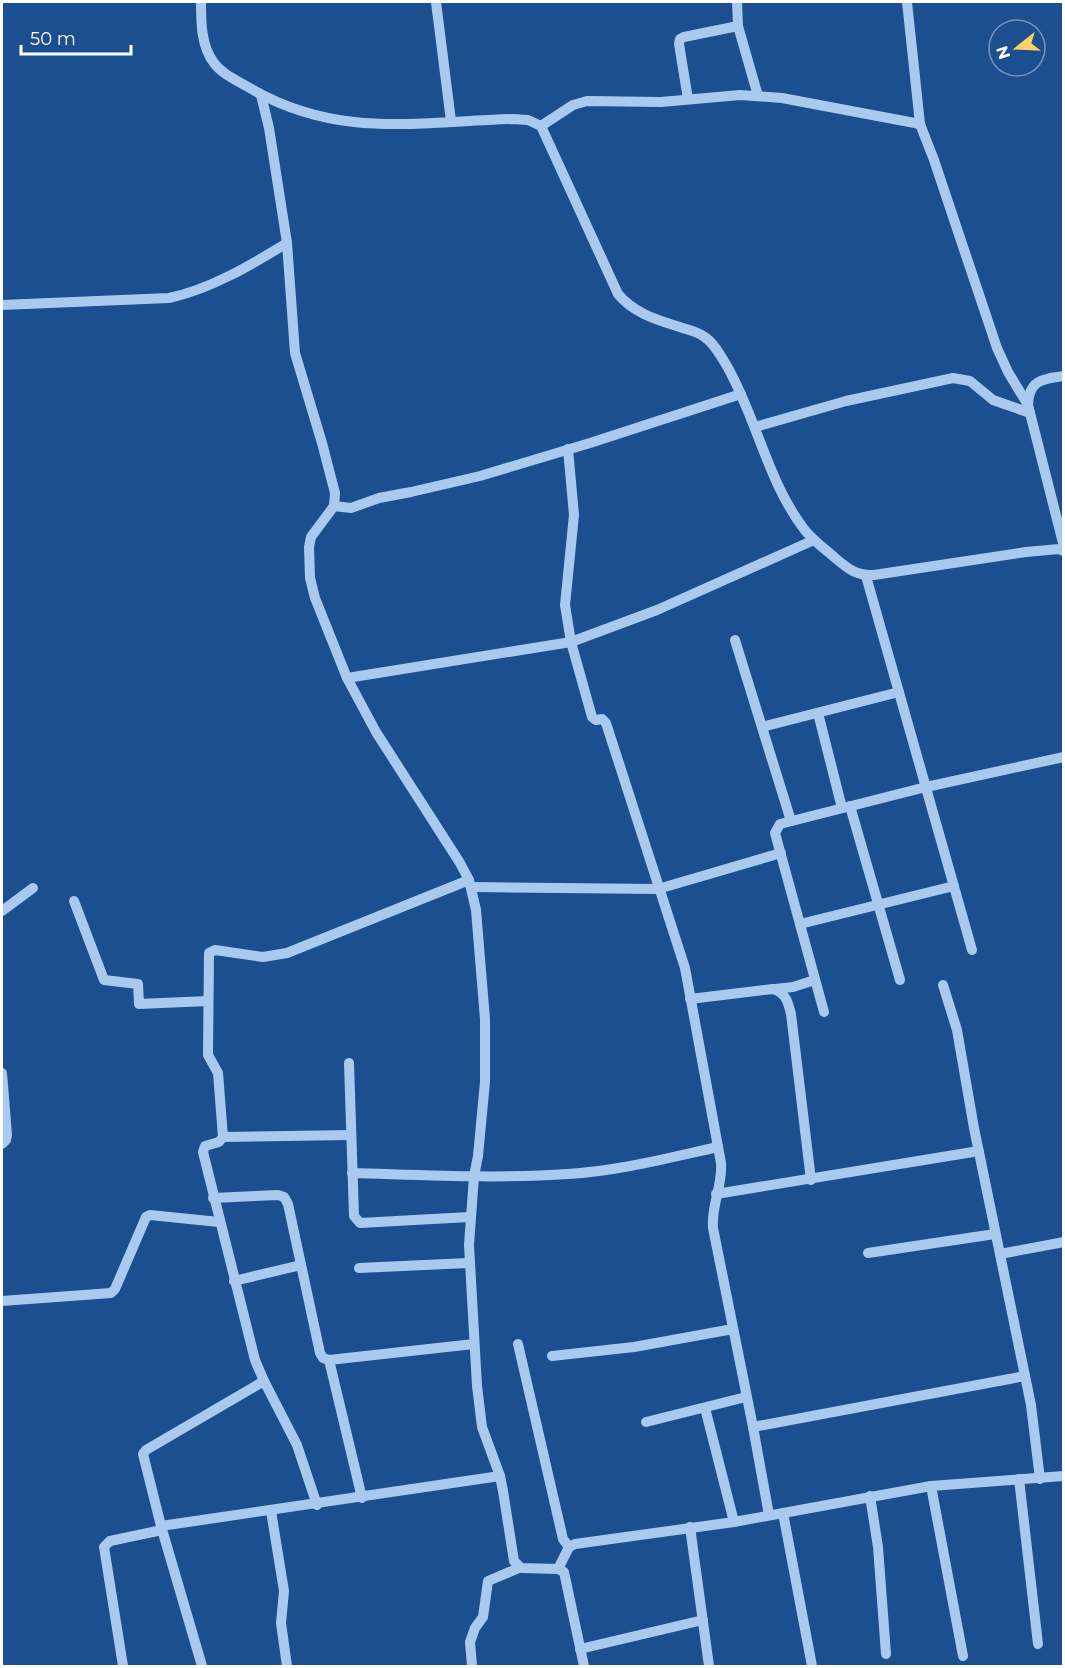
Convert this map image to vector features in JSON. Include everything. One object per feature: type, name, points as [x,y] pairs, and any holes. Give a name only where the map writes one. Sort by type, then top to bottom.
[{"type":"street","points":[[201,2],[204,40],[214,63],[222,72],[261,95],[301,112],[338,121],[407,125],[512,119],[528,120],[541,126],[618,294],[632,308],[703,335],[713,346],[728,367],[796,518],[814,540],[850,570],[866,576],[1026,552],[1064,549],[1029,409],[1028,393],[1041,379],[1064,375]]},
{"type":"street","points":[[436,2],[451,121]]},
{"type":"street","points":[[737,2],[738,26],[758,96]]},
{"type":"street","points":[[907,2],[920,124],[997,348],[1029,409]]},
{"type":"street","points":[[688,99],[680,39],[738,26]]},
{"type":"street","points":[[261,95],[269,128],[287,243],[295,353],[335,494],[334,506],[311,537],[308,558],[315,598],[347,678],[376,732],[452,847],[470,883],[478,927],[486,1052],[479,1149],[469,1217],[468,1263],[482,1427],[500,1476],[514,1562],[519,1568]]},
{"type":"street","points":[[541,126],[573,105],[587,101],[661,102],[717,96],[782,98],[920,124]]},
{"type":"street","points":[[2,305],[169,298],[183,295],[255,263],[287,243]]},
{"type":"street","points":[[755,427],[846,401],[953,378],[970,381],[993,400],[1029,409]]},
{"type":"street","points":[[334,506],[351,508],[379,498],[458,482],[741,394]]},
{"type":"street","points":[[568,449],[574,502],[565,605],[571,642],[592,717],[596,720],[602,719],[606,723],[685,968],[721,1173],[713,1211],[713,1228],[769,1515]]},
{"type":"street","points":[[347,678],[571,642],[657,610],[814,540]]},
{"type":"street","points":[[866,576],[972,950]]},
{"type":"street","points":[[735,640],[791,821]]},
{"type":"street","points":[[762,727],[899,692]]},
{"type":"street","points":[[818,713],[900,980]]},
{"type":"street","points":[[824,1012],[775,833],[776,828],[780,824],[926,787],[1064,757]]},
{"type":"street","points":[[317,1504],[297,1445],[255,1360],[213,1198],[203,1148],[219,1142],[223,1137],[218,1073],[208,1055],[209,953],[212,950],[263,957],[287,953],[470,883],[658,889],[781,853]]},
{"type":"street","points":[[800,924],[954,886]]},
{"type":"street","points":[[2,911],[33,888]]},
{"type":"street","points":[[74,901],[104,980],[138,984],[140,1004],[208,1001]]},
{"type":"street","points":[[690,999],[793,987],[815,980]]},
{"type":"street","points":[[944,985],[957,1030],[995,1234],[1031,1405],[1040,1479]]},
{"type":"street","points":[[773,989],[787,998],[791,1014],[811,1180]]},
{"type":"street","points":[[349,1063],[354,1216],[358,1223],[469,1217]]},
{"type":"street","points":[[2,1073],[7,1135],[6,1140],[2,1143]]},
{"type":"street","points":[[223,1137],[351,1135]]},
{"type":"street","points":[[352,1173],[474,1176],[567,1174],[597,1171],[718,1147]]},
{"type":"street","points":[[716,1194],[979,1151]]},
{"type":"street","points":[[213,1198],[278,1195],[284,1197],[288,1204],[320,1353],[323,1358],[329,1360],[474,1344]]},
{"type":"street","points":[[2,1301],[111,1293],[115,1289],[146,1217],[150,1215],[219,1222]]},
{"type":"street","points":[[868,1252],[995,1234]]},
{"type":"street","points":[[1000,1254],[1064,1242]]},
{"type":"street","points":[[359,1268],[468,1263]]},
{"type":"street","points":[[234,1281],[301,1265]]},
{"type":"street","points":[[552,1356],[634,1347],[733,1329]]},
{"type":"street","points":[[518,1344],[563,1539],[568,1547]]},
{"type":"street","points":[[329,1360],[362,1498]]},
{"type":"street","points":[[753,1427],[1025,1376]]},
{"type":"street","points":[[202,1666],[143,1454],[146,1450],[264,1381]]},
{"type":"street","points":[[646,1422],[746,1397]]},
{"type":"street","points":[[705,1408],[734,1522]]},
{"type":"street","points":[[123,1666],[104,1547],[110,1541],[162,1528],[500,1476]]},
{"type":"street","points":[[558,1569],[568,1547],[575,1544],[734,1522],[931,1486],[1064,1476]]},
{"type":"street","points":[[1019,1479],[1038,1644]]},
{"type":"street","points":[[931,1486],[963,1656]]},
{"type":"street","points":[[870,1496],[878,1547],[886,1654]]},
{"type":"street","points":[[271,1511],[284,1591],[281,1623],[287,1666]]},
{"type":"street","points":[[783,1513],[812,1666]]},
{"type":"street","points":[[690,1527],[709,1666]]},
{"type":"street","points":[[472,1666],[470,1642],[475,1628],[483,1617],[488,1581],[519,1568],[558,1569],[565,1574],[584,1666]]},
{"type":"street","points":[[580,1649],[703,1620]]}]
